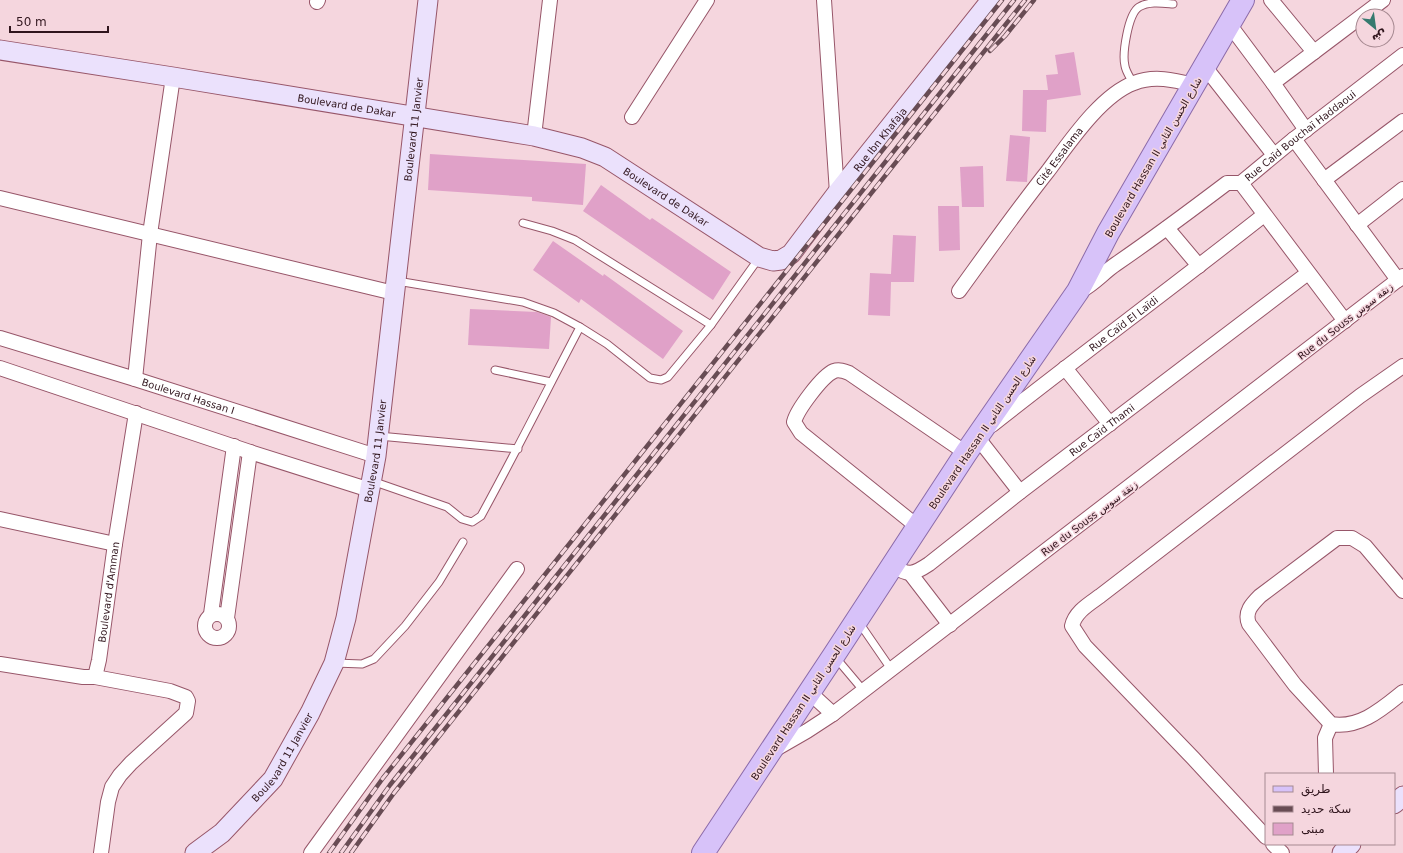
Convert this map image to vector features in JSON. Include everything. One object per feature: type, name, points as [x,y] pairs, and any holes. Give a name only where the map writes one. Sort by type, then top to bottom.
[{"type":"main road","name":"Boulevard Hassan II شارع الحسن الثاني","points":[[703,853],[857,620],[902,569],[918,527],[975,440],[1078,291],[1108,233],[1243,0]]},
{"type":"street","name":"Boulevard 11 Janvier","points":[[195,853],[222,832],[273,779],[310,713],[334,663],[346,618],[376,456],[428,0]]},
{"type":"street","points":[[534,136],[550,0]]},
{"type":"street","points":[[632,117],[707,0]]},
{"type":"street","points":[[824,0],[837,193]]},
{"type":"street","name":"Rue Ibn Khafaja","points":[[759,257],[773,261],[781,260],[789,256],[837,193],[991,0]]},
{"type":"street","points":[[1271,0],[1314,52]]},
{"type":"street","points":[[1274,83],[1382,0]]},
{"type":"street","points":[[1229,24],[1274,83],[1306,130]]},
{"type":"street","name":"Boulevard de Dakar","points":[[0,50],[534,136],[582,148],[605,157],[759,257]]},
{"type":"street","name":"Rue Caïd Bouchaï Haddaoui","points":[[1078,291],[1090,285],[1227,182],[1241,183],[1294,138],[1403,55]]},
{"type":"street","points":[[1205,67],[1274,155]]},
{"type":"street","points":[[135,380],[150,234],[173,77]]},
{"type":"street","name":"Cité Essalama","points":[[959,291],[1078,132],[1097,109],[1116,93],[1133,83],[1150,78],[1171,80],[1194,86]]},
{"type":"street","points":[[1324,180],[1403,121]]},
{"type":"street","points":[[1294,138],[1357,225],[1401,278]]},
{"type":"street","points":[[1241,183],[1345,321]]},
{"type":"street","points":[[1357,225],[1403,189]]},
{"type":"street","points":[[0,198],[150,234],[395,287]]},
{"type":"street","name":"Rue Caïd El Laïdi","points":[[975,440],[988,428],[1065,368],[1264,215]]},
{"type":"street","points":[[1167,228],[1199,266]]},
{"type":"street","name":"Rue Caïd Thami","points":[[902,569],[918,571],[929,564],[1020,492],[1308,273]]},
{"type":"street","name":"Rue du Souss زنقة سوس","points":[[769,753],[833,714],[1401,278]]},
{"type":"street","name":"Boulevard Hassan I","points":[[0,338],[376,456]]},
{"type":"street","points":[[1265,836],[1193,758],[1085,646],[1072,626],[1073,621],[1078,614],[1100,596],[1360,396],[1403,366]]},
{"type":"street","points":[[0,368],[250,452],[371,486]]},
{"type":"street","points":[[1065,368],[1110,424]]},
{"type":"street","points":[[918,527],[801,433],[794,422],[799,410],[826,376],[836,370],[849,373],[981,442],[1020,492]]},
{"type":"street","name":"Boulevard d'Amman","points":[[95,677],[99,660],[115,544],[136,413]]},
{"type":"street","points":[[234,446],[212,614],[204,625],[207,633],[214,638],[218,638],[226,634],[230,626],[227,618],[250,452]]},
{"type":"street","points":[[0,518],[115,544]]},
{"type":"street","points":[[1403,591],[1365,546],[1349,537],[1337,538],[1260,596],[1249,609],[1248,617],[1249,624],[1269,653],[1295,685],[1331,724],[1338,725],[1358,722],[1386,706],[1403,692]]},
{"type":"street","points":[[219,557],[235,559]]},
{"type":"street","points":[[311,853],[517,569]]},
{"type":"street","points":[[902,569],[950,625]]},
{"type":"street","points":[[212,614],[220,614],[227,618]]},
{"type":"street","points":[[0,664],[95,677],[186,696],[188,700],[186,713],[127,767],[112,787],[108,802],[101,853]]},
{"type":"street","points":[[809,692],[833,714]]},
{"type":"street","points":[[1326,773],[1325,738],[1331,724]]},
{"type":"street","points":[[1395,803],[1403,796]]},
{"type":"street","points":[[1274,845],[1282,853]]},
{"type":"street","points":[[1342,853],[1350,845]]},
{"type":"lane","points":[[1133,83],[1125,68],[1124,57],[1127,33],[1131,20],[1138,7],[1149,3],[1173,4]]},
{"type":"lane","points":[[523,223],[552,231],[575,240],[711,324]]},
{"type":"lane","points":[[395,287],[523,302],[554,313],[580,327],[607,344],[650,378],[661,380],[668,377],[711,324],[759,257]]},
{"type":"lane","points":[[371,486],[447,507],[462,519],[472,522],[481,516],[518,449],[580,327]]},
{"type":"lane","points":[[495,370],[551,382]]},
{"type":"lane","points":[[378,436],[518,449]]},
{"type":"lane","points":[[334,663],[362,664],[374,659],[405,626],[434,588],[463,542]]},
{"type":"lane","points":[[857,620],[891,669]]},
{"type":"lane","points":[[834,655],[863,690]]},
{"type":"building","points":[[1074,52],[1081,95],[1047,100],[1046,132],[1022,131],[1023,90],[1048,90],[1046,75],[1058,74],[1055,55]]},
{"type":"building","points":[[1010,135],[1030,137],[1027,182],[1006,181]]},
{"type":"building","points":[[430,154],[586,164],[583,205],[532,201],[532,197],[428,190]]},
{"type":"building","points":[[983,166],[984,207],[962,207],[960,167]]},
{"type":"building","points":[[601,185],[650,220],[652,218],[731,272],[713,300],[583,211]]},
{"type":"building","points":[[938,206],[959,206],[960,250],[939,251]]},
{"type":"building","points":[[893,235],[916,236],[914,282],[891,282],[890,316],[868,315],[870,273],[891,274]]},
{"type":"building","points":[[553,241],[603,276],[604,274],[683,331],[663,359],[581,299],[579,303],[533,270]]},
{"type":"building","points":[[470,309],[537,312],[551,317],[549,349],[468,345]]},
{"type":"railway","points":[[329,853],[383,778],[1002,0]]},
{"type":"railway","points":[[341,853],[390,785],[1014,0]]},
{"type":"railway","points":[[351,853],[394,793],[1025,0]]},
{"type":"railway","points":[[990,51],[1005,36],[1034,0]]}]
